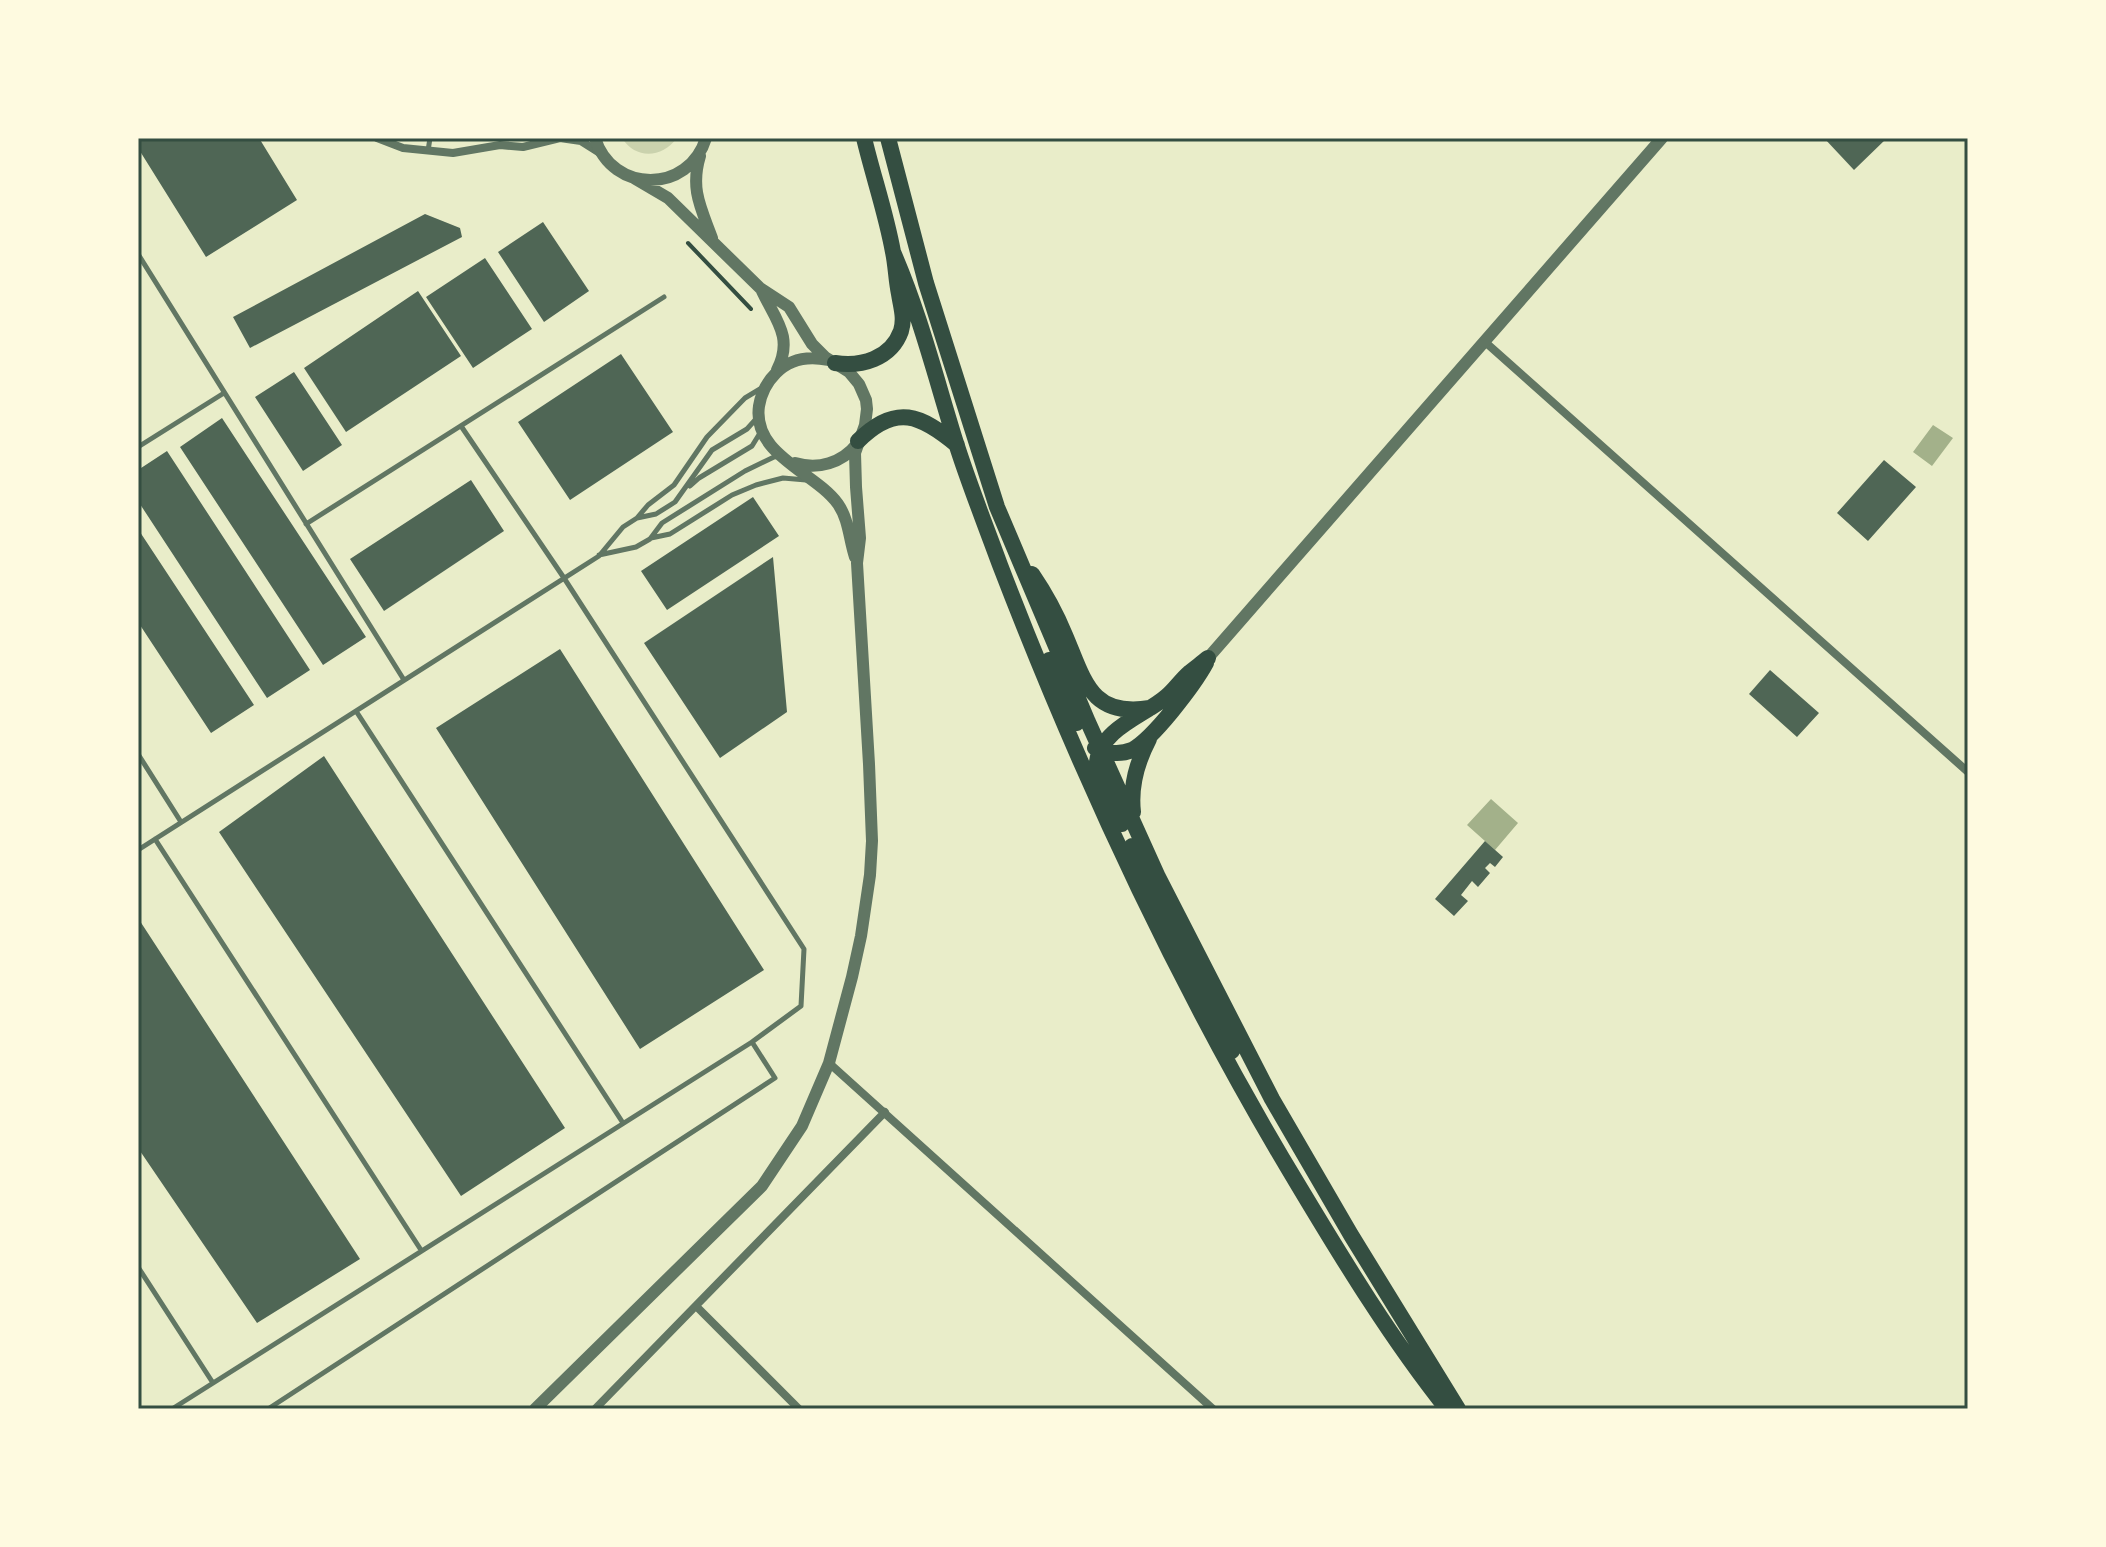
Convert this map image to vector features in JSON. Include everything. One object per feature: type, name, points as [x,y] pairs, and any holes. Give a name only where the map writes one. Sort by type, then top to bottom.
[{"type":"highway","points":[[835,363],[852,364],[871,360],[886,352],[897,339],[903,319],[893,252],[864,138]]},
{"type":"highway","points":[[888,138],[921,268],[997,507],[1101,751],[1138,833],[1272,1099],[1458,1409]]},
{"type":"highway","points":[[893,252],[910,290],[957,446],[999,563],[1096,798],[1154,922],[1204,1021],[1327,1232],[1426,1383],[1447,1409]]},
{"type":"highway","points":[[858,441],[876,425],[899,417],[930,425],[957,446]]},
{"type":"highway","points":[[1015,550],[1051,605],[1091,692],[1114,707],[1136,710],[1152,707]]},
{"type":"highway","points":[[999,563],[1042,643],[1081,734],[1101,751],[1121,753],[1131,750],[1152,733],[1196,682],[1208,658]]},
{"type":"highway","points":[[1208,658],[1187,674],[1168,695],[1122,726],[1108,740],[1097,762],[1099,774],[1159,905],[1228,1041],[1253,1108]]},
{"type":"highway","points":[[1138,833],[1132,807],[1133,787],[1137,765],[1152,733]]},
{"type":"street","points":[[500,145],[512,138]]},
{"type":"street","points":[[382,139],[403,148],[453,153],[500,145],[523,147],[560,138],[573,139],[588,143],[617,170],[668,198],[760,288],[789,307],[812,344],[855,377],[866,400],[867,417],[863,433],[846,455],[829,464],[811,466],[784,458]]},
{"type":"street","points":[[595,138],[603,157]]},
{"type":"street","points":[[1208,658],[1662,138]]},
{"type":"street","points":[[634,178],[662,179],[679,173],[694,161],[705,141]]},
{"type":"street","points":[[705,141],[696,168],[695,188],[713,241]]},
{"type":"street","points":[[760,288],[783,335],[783,355],[764,392],[759,415],[762,429],[770,445],[820,485],[843,512],[857,563]]},
{"type":"street","points":[[1484,341],[1968,772]]},
{"type":"street","points":[[772,378],[800,359],[818,358],[835,363]]},
{"type":"street","points":[[535,1409],[762,1186],[802,1126],[829,1063],[861,936],[871,853],[857,563],[860,538],[855,453],[858,441]]},
{"type":"street","points":[[829,1063],[1213,1409]]},
{"type":"street","points":[[595,1409],[885,1112]]},
{"type":"street","points":[[697,1307],[799,1409]]},
{"type":"lane","points":[[428,152],[430,138]]},
{"type":"lane","points":[[138,254],[404,680]]},
{"type":"lane","points":[[306,524],[664,297]]},
{"type":"lane","points":[[138,850],[599,556],[623,527],[674,485],[707,437],[745,398],[772,378]]},
{"type":"lane","points":[[138,447],[224,393]]},
{"type":"lane","points":[[637,518],[656,514],[675,502],[699,478],[752,446],[761,430],[759,415]]},
{"type":"lane","points":[[682,495],[712,450],[751,425],[759,415]]},
{"type":"lane","points":[[172,1409],[752,1042],[801,1006],[804,949],[564,578],[461,426]]},
{"type":"lane","points":[[650,539],[662,523],[745,471],[774,457],[784,458]]},
{"type":"lane","points":[[599,556],[670,534],[732,495],[769,481],[794,478],[820,485]]},
{"type":"lane","points":[[356,711],[623,1123]]},
{"type":"lane","points":[[138,754],[181,822]]},
{"type":"lane","points":[[155,839],[421,1250]]},
{"type":"lane","points":[[268,1409],[775,1078],[752,1042]]},
{"type":"lane","points":[[138,1267],[213,1383]]},
{"type":"path","points":[[684,238],[758,317]]},
{"type":"shaded area","points":[[622,138],[677,138],[664,150],[649,154],[634,150]]},
{"type":"shaded area","points":[[1933,425],[1953,438],[1932,466],[1913,452]]},
{"type":"shaded area","points":[[1491,799],[1518,823],[1495,850],[1467,825]]},
{"type":"building","points":[[138,138],[259,138],[297,200],[206,257],[138,148]]},
{"type":"building","points":[[1824,138],[1887,138],[1854,170]]},
{"type":"building","points":[[425,214],[460,228],[462,237],[250,348],[233,317]]},
{"type":"building","points":[[543,222],[589,291],[544,322],[498,252]]},
{"type":"building","points":[[485,258],[532,329],[473,368],[426,297]]},
{"type":"building","points":[[418,291],[461,356],[346,432],[304,368]]},
{"type":"building","points":[[621,354],[673,432],[570,500],[518,422]]},
{"type":"building","points":[[294,372],[342,445],[303,471],[255,397]]},
{"type":"building","points":[[222,418],[366,637],[323,665],[180,447]]},
{"type":"building","points":[[167,451],[310,670],[267,698],[138,501],[138,470]]},
{"type":"building","points":[[1884,460],[1916,487],[1868,541],[1837,513]]},
{"type":"building","points":[[471,480],[504,531],[384,611],[350,559]]},
{"type":"building","points":[[753,497],[779,536],[667,610],[641,571]]},
{"type":"building","points":[[138,529],[254,705],[211,733],[138,622]]},
{"type":"building","points":[[773,557],[787,712],[720,758],[644,643]]},
{"type":"building","points":[[560,649],[764,970],[640,1049],[436,728]]},
{"type":"building","points":[[1770,670],[1819,713],[1797,737],[1749,694]]},
{"type":"building","points":[[324,756],[565,1128],[461,1196],[219,832]]},
{"type":"building","points":[[1485,841],[1503,857],[1495,867],[1490,863],[1485,868],[1490,873],[1478,887],[1472,881],[1461,895],[1468,901],[1454,916],[1435,899]]},
{"type":"building","points":[[138,918],[360,1259],[257,1323],[138,1148]]}]
